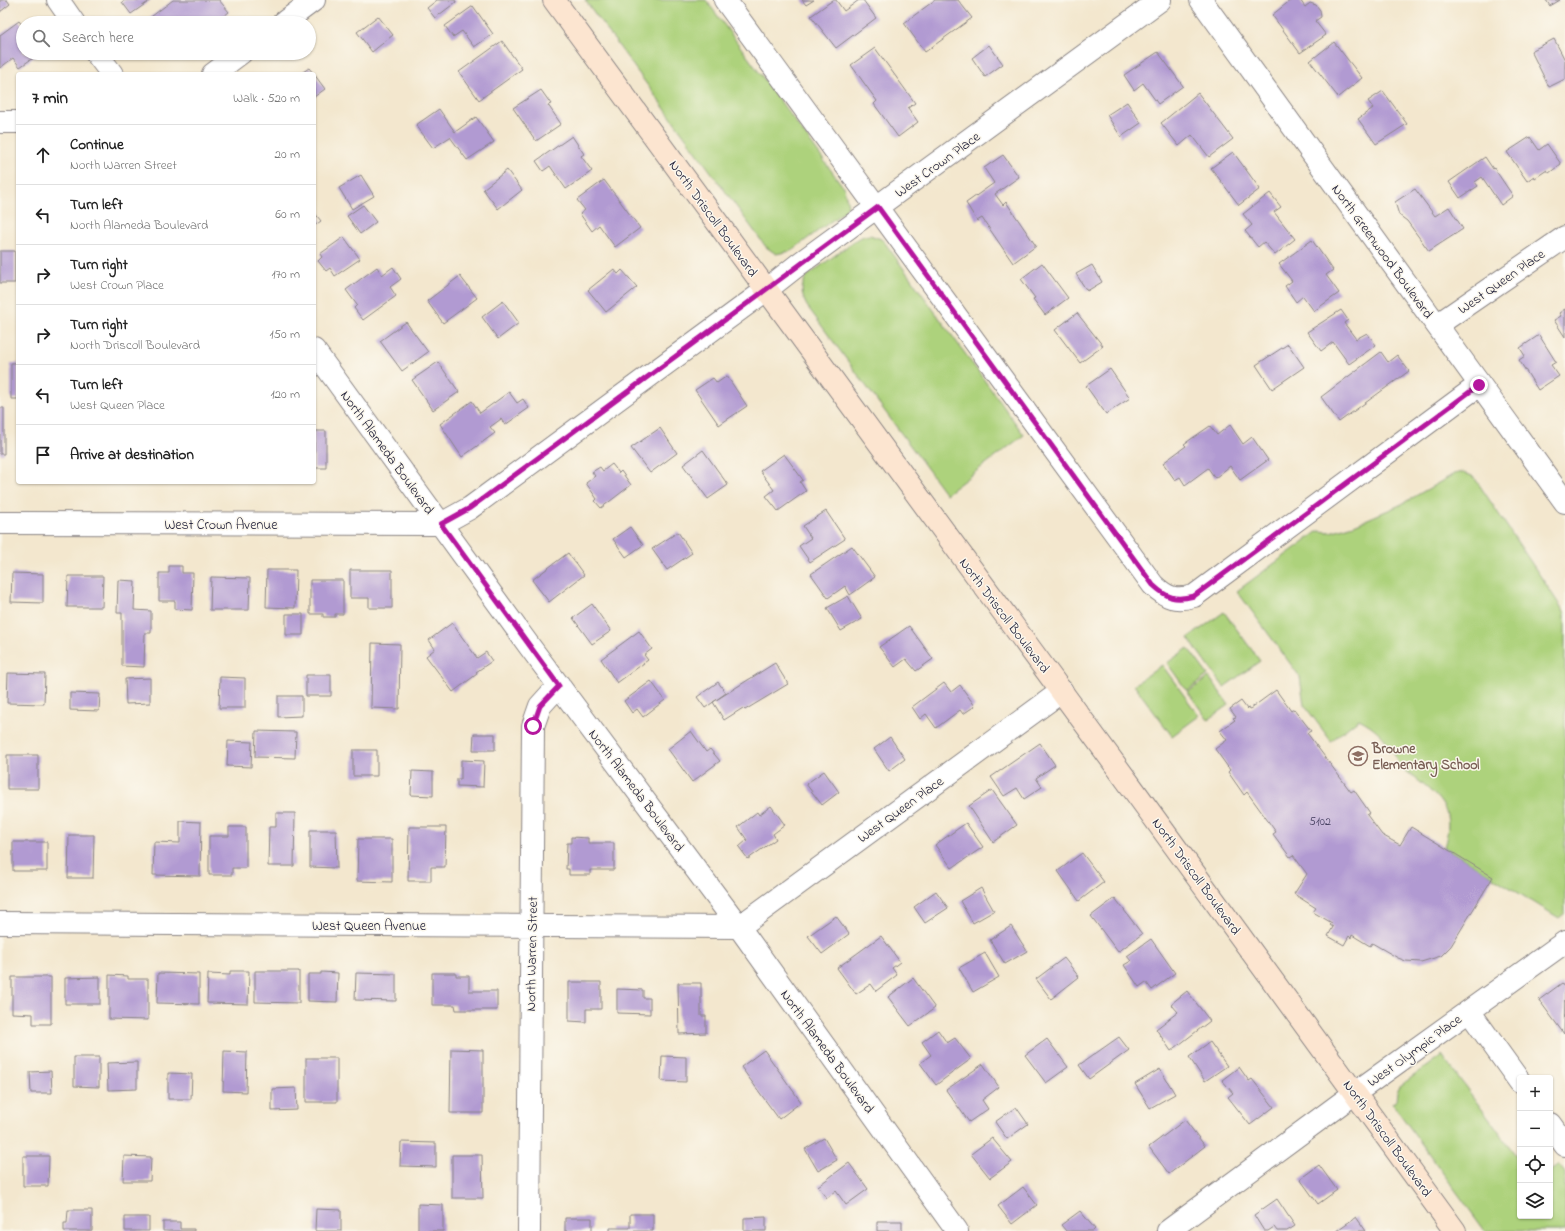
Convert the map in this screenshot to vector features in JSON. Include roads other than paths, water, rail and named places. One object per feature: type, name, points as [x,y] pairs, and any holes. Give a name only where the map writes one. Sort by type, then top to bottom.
[{"type":"main road","name":"North Driscoll Boulevard","points":[[554,0],[1062,691],[1455,1231]]},
{"type":"street","points":[[58,0],[69,16]]},
{"type":"street","points":[[292,16],[314,0]]},
{"type":"street","points":[[725,0],[878,207],[1153,585],[1162,593],[1172,598],[1184,599],[1194,596],[1479,385]]},
{"type":"street","name":"West Crown Place","points":[[441,524],[470,508],[1160,0]]},
{"type":"street","name":"North Greenwood Boulevard","points":[[1201,0],[1565,502]]},
{"type":"street","points":[[101,60],[110,72]]},
{"type":"street","points":[[215,72],[232,60]]},
{"type":"street","points":[[0,122],[16,122]]},
{"type":"street","name":"West Queen Place","points":[[1437,325],[1565,237]]},
{"type":"street","name":"North Alameda Boulevard","points":[[316,353],[559,686],[739,927],[957,1231]]},
{"type":"street","name":"West Crown Avenue","points":[[0,523],[441,524]]},
{"type":"street","name":"North Warren Street","points":[[529,1231],[533,726],[540,706],[559,686]]},
{"type":"street","name":"West Queen Place","points":[[739,927],[1062,691]]},
{"type":"street","name":"West Queen Avenue","points":[[0,923],[739,927]]},
{"type":"street","name":"West Olympic Place","points":[[1168,1231],[1355,1093],[1565,942]]},
{"type":"street","points":[[1469,1011],[1517,1078]]},
{"type":"street","points":[[1553,1128],[1565,1145]]},
{"type":"place","name":"Browne Elementary School","points":[[1358,756]]}]
